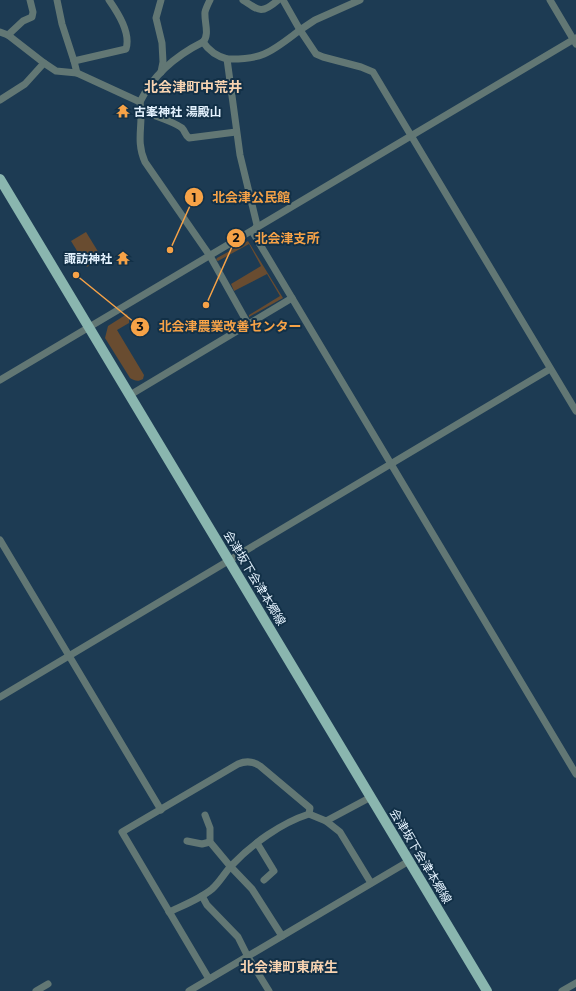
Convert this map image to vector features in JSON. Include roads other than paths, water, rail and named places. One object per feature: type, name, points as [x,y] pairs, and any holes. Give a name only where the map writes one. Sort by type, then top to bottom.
[{"type":"main road","name":"会津坂下会津本郷線","points":[[0,179],[90,327],[486,991]]},
{"type":"street","points":[[8,35],[24,21],[32,17],[34,12],[30,0]]},
{"type":"street","points":[[57,0],[62,24],[78,74]]},
{"type":"street","points":[[74,61],[126,49],[128,43],[125,30],[116,9],[109,0]]},
{"type":"street","points":[[161,0],[156,18],[162,43],[163,62],[161,72]]},
{"type":"street","points":[[210,0],[205,10],[207,34],[203,42],[188,50],[161,72],[150,83],[140,102],[140,149],[145,162],[210,256],[248,324]]},
{"type":"street","points":[[243,0],[260,10],[278,0]]},
{"type":"street","points":[[283,0],[316,54],[362,67],[373,72],[576,412]]},
{"type":"street","points":[[203,42],[212,53],[220,57],[227,59],[247,58],[269,52],[315,20],[360,0]]},
{"type":"street","points":[[0,380],[412,135],[575,41],[550,0]]},
{"type":"street","points":[[0,32],[8,35],[56,71],[78,74],[140,102]]},
{"type":"street","points":[[227,59],[236,132],[244,175],[257,225],[253,230]]},
{"type":"street","points":[[0,100],[25,84],[44,63]]},
{"type":"street","points":[[141,111],[182,128],[189,138],[236,132]]},
{"type":"street","points":[[253,230],[576,774]]},
{"type":"street","points":[[130,395],[292,298]]},
{"type":"street","points":[[0,696],[550,369]]},
{"type":"street","points":[[0,540],[161,810]]},
{"type":"street","points":[[209,980],[122,832],[238,764],[246,762],[256,763],[260,766],[310,808],[309,814]]},
{"type":"street","points":[[326,821],[371,797]]},
{"type":"street","points":[[169,912],[202,896],[218,884],[230,866],[257,843],[284,826],[309,814],[326,821],[340,832],[371,883]]},
{"type":"street","points":[[205,815],[210,828],[210,842],[252,889],[282,936]]},
{"type":"street","points":[[188,841],[202,844],[207,844],[210,842]]},
{"type":"street","points":[[257,843],[274,871],[264,880]]},
{"type":"street","points":[[190,991],[409,861]]},
{"type":"street","points":[[202,896],[207,905],[238,937],[269,991]]},
{"type":"street","points":[[562,991],[576,983]]},
{"type":"street","points":[[36,991],[48,984]]},
{"type":"place","name":"古峯神社 湯殿山","points":[[123,111]]},
{"type":"place","name":"北会津公民館","points":[[170,250]]},
{"type":"place","name":"諏訪神社","points":[[123,258]]},
{"type":"place","name":"北会津農業改善センター","points":[[76,275]]},
{"type":"place","name":"北会津支所","points":[[206,305]]},
{"type":"district","name":"北会津町中荒井","points":[[193,87]]},
{"type":"district","name":"北会津町東麻生","points":[[289,967]]}]
